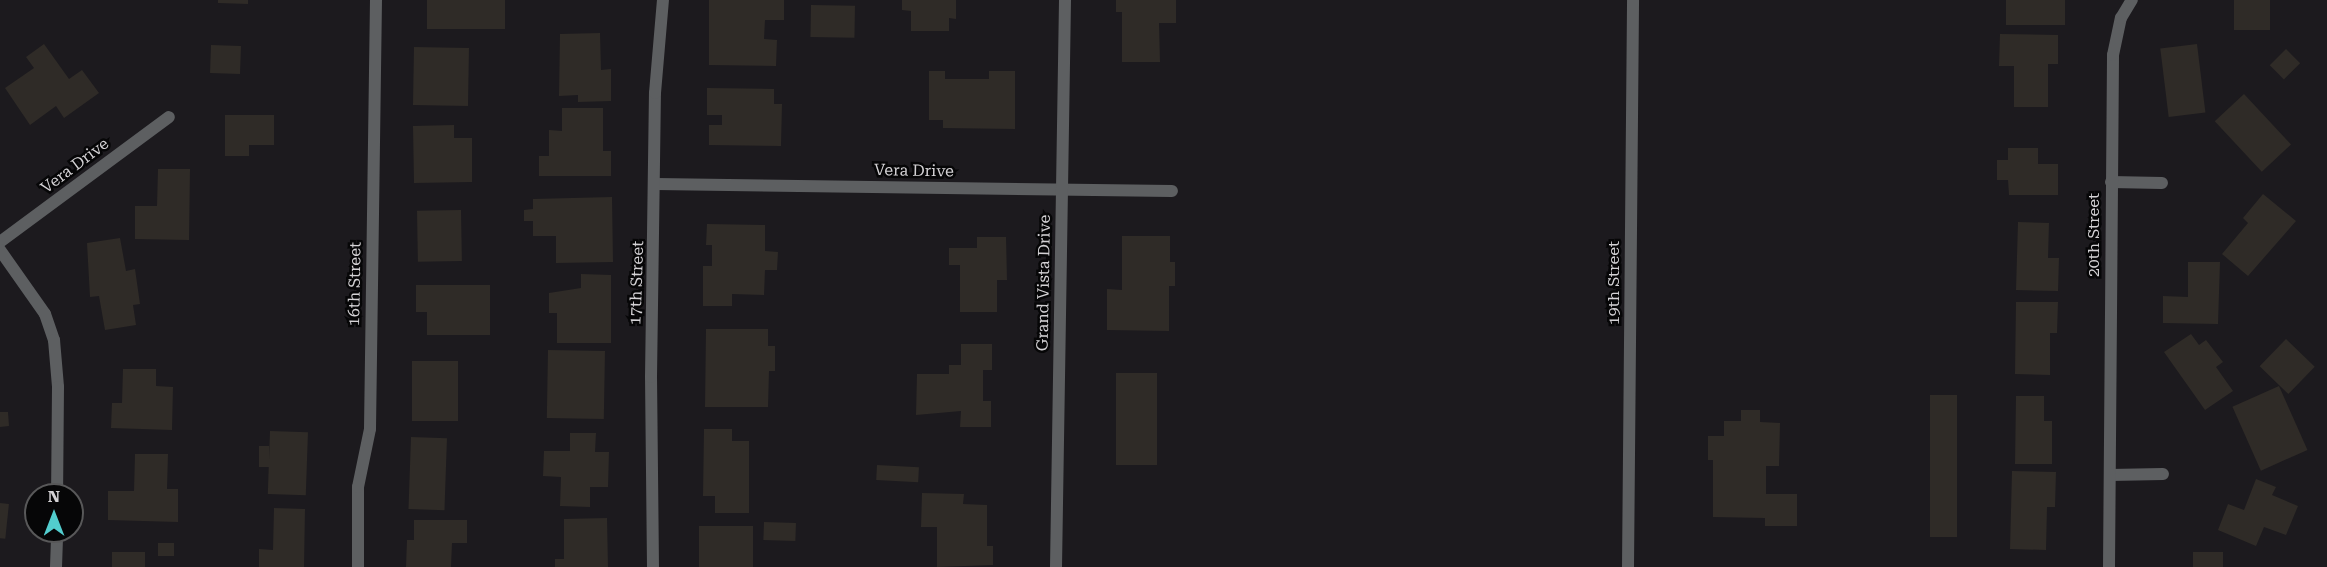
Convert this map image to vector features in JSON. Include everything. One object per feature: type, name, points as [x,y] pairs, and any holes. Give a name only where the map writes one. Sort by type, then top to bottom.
[{"type":"street","name":"16th Street","points":[[358,567],[358,487],[370,429],[376,0]]},
{"type":"street","name":"17th Street","points":[[653,567],[651,377],[656,184],[655,93],[663,0]]},
{"type":"street","name":"Grand Vista Drive","points":[[1056,567],[1065,0]]},
{"type":"street","name":"19th Street","points":[[1628,567],[1633,0]]},
{"type":"street","name":"20th Street","points":[[2109,567],[2113,55],[2121,18],[2132,0]]},
{"type":"street","name":"Vera Drive","points":[[0,242],[170,117]]},
{"type":"street","points":[[2111,182],[2162,183]]},
{"type":"street","name":"Vera Drive","points":[[656,184],[1172,191]]},
{"type":"street","points":[[0,250],[45,314],[54,340],[58,387],[57,483]]},
{"type":"street","points":[[2110,475],[2163,474]]},
{"type":"street","points":[[57,543],[57,567]]},
{"type":"building","points":[[218,0],[248,0],[248,4],[218,3]]},
{"type":"building","points":[[427,0],[505,0],[505,29],[427,29]]},
{"type":"building","points":[[709,0],[784,0],[784,20],[765,20],[764,39],[777,40],[776,66],[709,65]]},
{"type":"building","points":[[902,0],[956,0],[956,19],[949,18],[949,31],[911,31],[911,11],[902,10]]},
{"type":"building","points":[[1116,0],[1176,0],[1176,23],[1159,23],[1160,62],[1122,62],[1122,12],[1116,12]]},
{"type":"building","points":[[2006,0],[2065,0],[2065,25],[2006,25]]},
{"type":"building","points":[[2234,0],[2270,0],[2270,30],[2234,30]]},
{"type":"building","points":[[811,5],[855,6],[854,38],[810,37]]},
{"type":"building","points":[[600,33],[601,70],[611,69],[611,101],[578,102],[578,95],[559,96],[560,34]]},
{"type":"building","points":[[2000,34],[2058,35],[2058,64],[2048,64],[2048,107],[2014,107],[2014,66],[1999,66]]},
{"type":"building","points":[[44,44],[69,79],[82,70],[99,93],[64,118],[56,106],[30,125],[5,88],[34,68],[26,57]]},
{"type":"building","points":[[2197,44],[2205,112],[2169,117],[2160,49]]},
{"type":"building","points":[[211,45],[241,46],[240,74],[210,73]]},
{"type":"building","points":[[414,47],[469,48],[468,106],[413,105]]},
{"type":"building","points":[[2286,49],[2300,63],[2284,79],[2270,65]]},
{"type":"building","points":[[929,71],[945,71],[945,79],[989,79],[989,71],[1015,71],[1015,129],[943,128],[943,120],[929,120]]},
{"type":"building","points":[[707,88],[774,89],[774,104],[782,104],[781,146],[709,145],[709,125],[722,125],[722,115],[707,115]]},
{"type":"building","points":[[2244,94],[2291,144],[2262,172],[2215,121]]},
{"type":"building","points":[[562,108],[603,108],[603,151],[611,151],[611,176],[539,176],[539,156],[549,156],[549,130],[562,131]]},
{"type":"building","points":[[225,115],[274,115],[274,145],[249,145],[249,156],[225,156]]},
{"type":"building","points":[[454,125],[454,138],[472,138],[472,182],[414,183],[413,126]]},
{"type":"building","points":[[2008,148],[2038,148],[2038,164],[2058,164],[2058,195],[2009,195],[2008,180],[1997,180],[1997,160],[2008,160]]},
{"type":"building","points":[[158,169],[190,169],[189,240],[135,239],[135,206],[157,206]]},
{"type":"building","points":[[2263,194],[2296,221],[2248,276],[2222,254],[2248,223],[2243,218]]},
{"type":"building","points":[[612,197],[613,262],[556,263],[556,236],[533,236],[533,221],[524,221],[524,210],[533,209],[533,199]]},
{"type":"building","points":[[461,210],[462,261],[418,262],[417,211]]},
{"type":"building","points":[[2018,222],[2049,223],[2048,258],[2059,258],[2058,291],[2016,290]]},
{"type":"building","points":[[707,224],[765,225],[765,251],[778,252],[777,270],[765,270],[764,295],[732,294],[732,306],[703,306],[703,266],[712,266],[712,245],[706,245]]},
{"type":"building","points":[[1122,236],[1170,236],[1170,262],[1175,262],[1175,286],[1169,286],[1169,331],[1107,330],[1107,289],[1122,290]]},
{"type":"building","points":[[977,237],[1006,237],[1007,280],[997,280],[997,312],[960,312],[960,265],[949,265],[949,248],[977,248]]},
{"type":"building","points":[[120,238],[126,271],[135,269],[140,304],[133,305],[136,325],[105,330],[99,296],[90,297],[87,243]]},
{"type":"building","points":[[2188,262],[2220,262],[2218,324],[2163,323],[2163,296],[2188,297]]},
{"type":"building","points":[[581,274],[611,275],[611,343],[557,343],[557,313],[549,313],[549,293],[581,288]]},
{"type":"building","points":[[416,285],[490,285],[490,335],[427,335],[427,312],[416,312]]},
{"type":"building","points":[[2016,302],[2058,302],[2057,333],[2050,333],[2050,375],[2015,374]]},
{"type":"building","points":[[706,329],[768,329],[768,346],[775,346],[775,371],[769,371],[768,407],[705,407]]},
{"type":"building","points":[[2191,334],[2199,345],[2206,340],[2223,362],[2216,367],[2233,391],[2205,410],[2164,352]]},
{"type":"building","points":[[2286,339],[2315,367],[2288,394],[2260,366]]},
{"type":"building","points":[[961,344],[992,344],[992,370],[983,370],[983,401],[991,401],[991,427],[960,427],[961,411],[916,415],[917,374],[949,374],[949,365],[961,365]]},
{"type":"building","points":[[548,350],[605,351],[604,419],[547,418]]},
{"type":"building","points":[[412,361],[458,361],[458,421],[412,421]]},
{"type":"building","points":[[123,369],[156,369],[156,386],[173,387],[172,430],[111,428],[112,403],[122,403]]},
{"type":"building","points":[[1116,373],[1157,373],[1157,465],[1116,465]]},
{"type":"building","points":[[2279,386],[2307,450],[2261,471],[2232,407]]},
{"type":"building","points":[[1930,395],[1957,395],[1957,537],[1930,537]]},
{"type":"building","points":[[2016,396],[2044,396],[2044,421],[2052,421],[2052,464],[2015,464]]},
{"type":"building","points":[[1741,410],[1760,410],[1760,422],[1780,423],[1779,466],[1766,466],[1766,494],[1797,494],[1797,526],[1765,526],[1765,518],[1713,517],[1713,460],[1708,460],[1708,436],[1724,436],[1724,421],[1741,421]]},
{"type":"building","points":[[0,412],[8,412],[9,426],[0,427]]},
{"type":"building","points":[[704,429],[732,429],[732,441],[749,441],[749,513],[715,513],[715,496],[703,496]]},
{"type":"building","points":[[270,431],[308,432],[306,495],[268,494]]},
{"type":"building","points":[[570,433],[596,433],[595,452],[609,452],[608,487],[590,487],[590,507],[560,506],[561,477],[543,476],[544,451],[570,451]]},
{"type":"building","points":[[411,437],[447,438],[444,510],[408,509]]},
{"type":"building","points":[[259,446],[269,446],[269,467],[259,467]]},
{"type":"building","points":[[135,454],[168,454],[167,489],[178,489],[178,522],[108,520],[108,491],[134,491]]},
{"type":"building","points":[[877,465],[919,467],[918,482],[876,480]]},
{"type":"building","points":[[2012,471],[2056,472],[2055,507],[2047,507],[2046,550],[2010,549]]},
{"type":"building","points":[[2256,479],[2276,487],[2272,495],[2298,506],[2286,535],[2264,527],[2256,546],[2218,530],[2228,504],[2244,510]]},
{"type":"building","points":[[922,493],[964,494],[963,504],[987,505],[987,546],[993,546],[993,565],[937,567],[937,527],[921,527]]},
{"type":"building","points":[[0,503],[9,504],[5,539],[0,538]]},
{"type":"building","points":[[274,508],[305,509],[304,567],[259,567],[259,549],[273,550]]},
{"type":"building","points":[[607,518],[608,567],[555,567],[555,559],[564,559],[564,519]]},
{"type":"building","points":[[414,520],[467,520],[467,543],[452,543],[451,567],[406,567],[407,540],[414,540]]},
{"type":"building","points":[[764,522],[796,523],[795,541],[763,540]]},
{"type":"building","points":[[699,526],[753,526],[753,567],[699,567]]},
{"type":"building","points":[[158,543],[174,543],[174,556],[158,556]]},
{"type":"building","points":[[112,552],[145,552],[145,567],[112,567]]},
{"type":"building","points":[[2193,552],[2223,552],[2223,567],[2193,567]]}]
